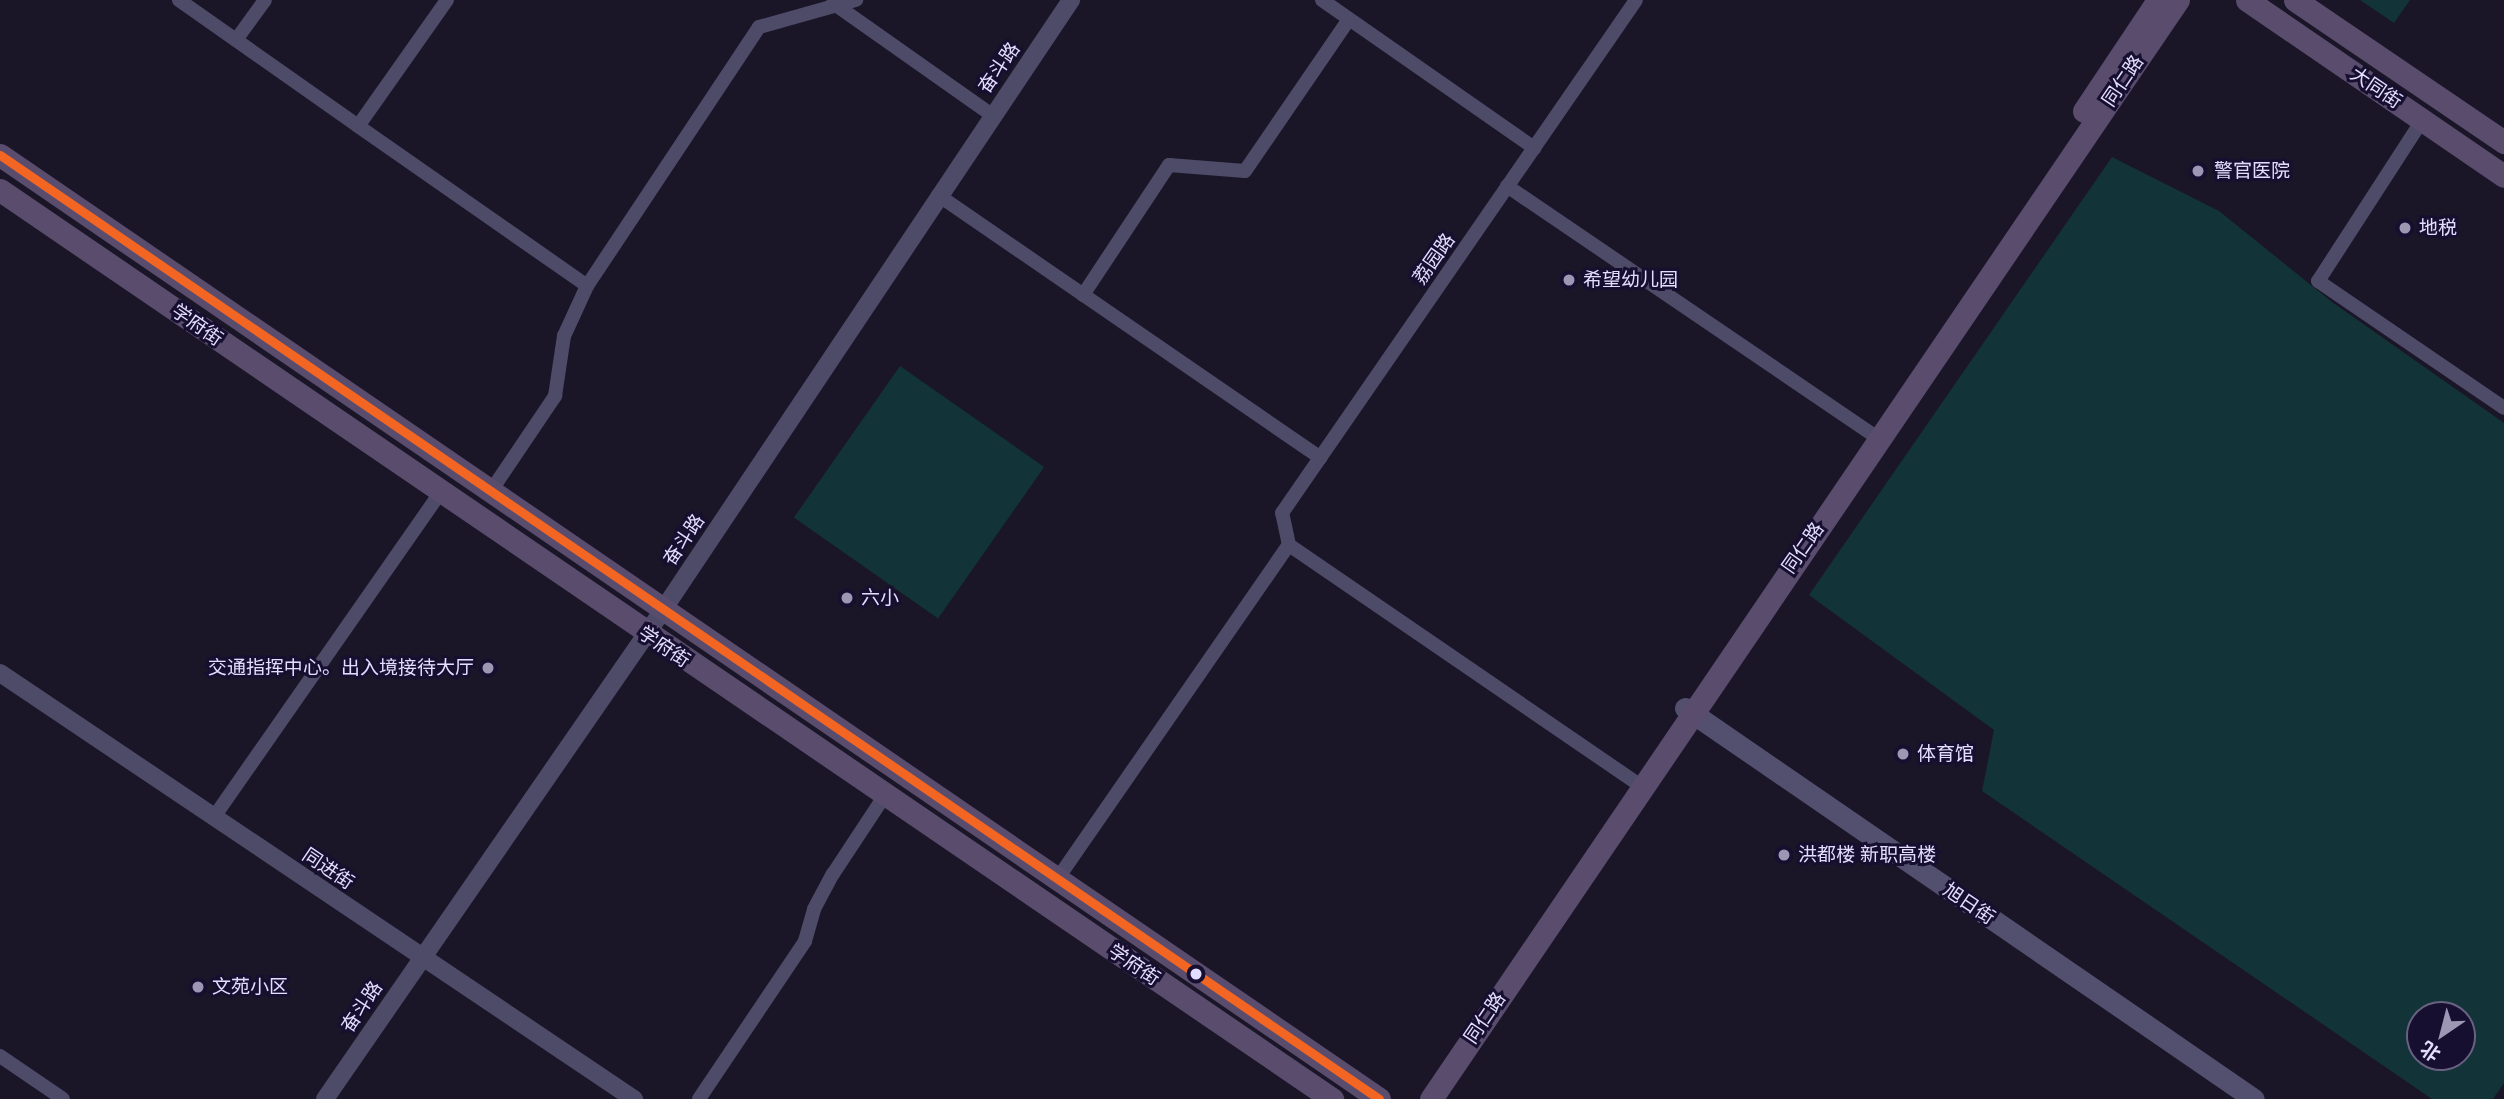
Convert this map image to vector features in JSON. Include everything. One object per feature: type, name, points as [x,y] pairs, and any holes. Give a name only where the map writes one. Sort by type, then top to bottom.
[{"type":"main road","name":"同仁路","points":[[1874,436],[2158,0]]},
{"type":"main road","name":"同仁路","points":[[1418,1099],[2178,0]]},
{"type":"main road","name":"大同街","points":[[2247,0],[2504,176]]},
{"type":"main road","name":"大同街","points":[[2295,0],[2504,142]]},
{"type":"main road","name":"学府街","points":[[0,155],[1379,1099]]},
{"type":"main road","name":"学府街","points":[[0,190],[645,634],[1332,1099]]},
{"type":"main road","name":"旭日街","points":[[1688,710],[2254,1099]]},
{"type":"main road","name":"同仁路","points":[[1431,1099],[1637,783]]},
{"type":"street","points":[[179,0],[587,286]]},
{"type":"street","points":[[236,40],[265,0]]},
{"type":"street","points":[[358,126],[447,0]]},
{"type":"street","points":[[491,491],[555,396],[564,336],[587,286],[759,27],[833,3],[856,0]]},
{"type":"street","name":"奋斗路","points":[[326,1099],[421,957],[663,610],[938,195],[1071,0]]},
{"type":"street","points":[[1322,0],[1534,148]]},
{"type":"street","name":"荔园路","points":[[1289,545],[1282,513],[1636,0]]},
{"type":"street","points":[[833,3],[992,115]]},
{"type":"street","points":[[1083,295],[1169,165],[1245,172],[1349,19]]},
{"type":"street","points":[[2423,120],[2318,281],[2504,408]]},
{"type":"street","points":[[1507,186],[1874,436]]},
{"type":"street","points":[[938,195],[1320,458]]},
{"type":"street","points":[[214,817],[440,493]]},
{"type":"street","points":[[1058,878],[1289,545],[1637,783]]},
{"type":"street","name":"同进街","points":[[0,673],[634,1099]]},
{"type":"street","points":[[699,1099],[805,941],[827,886],[885,795]]},
{"type":"street","points":[[0,1056],[63,1099]]},
{"type":"green space","points":[[2360,0],[2410,0],[2394,23]]},
{"type":"green space","points":[[2112,157],[2219,211],[2332,302],[2504,423],[2504,1083],[2493,1099],[2432,1099],[1982,791],[1994,730],[1809,595]]},
{"type":"green space","points":[[900,366],[1044,467],[938,618],[794,518]]},
{"type":"transit line","points":[[0,155],[1379,1099]]},
{"type":"place","name":"警官医院","points":[[2198,171]]},
{"type":"place","name":"地税","points":[[2405,228]]},
{"type":"place","name":"希望幼儿园","points":[[1569,280]]},
{"type":"place","name":"六小","points":[[847,598]]},
{"type":"place","name":"交通指挥中心。出入境接待大厅","points":[[488,668]]},
{"type":"place","name":"体育馆","points":[[1903,754]]},
{"type":"place","name":"洪都楼 新职高楼","points":[[1784,855]]},
{"type":"place","name":"文苑小区","points":[[198,987]]}]
